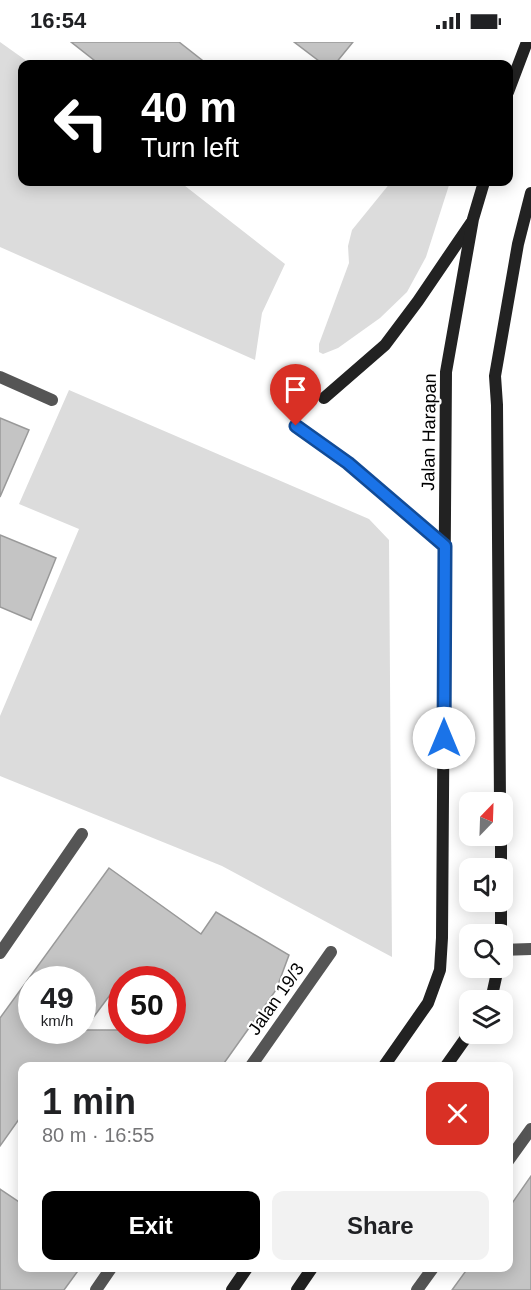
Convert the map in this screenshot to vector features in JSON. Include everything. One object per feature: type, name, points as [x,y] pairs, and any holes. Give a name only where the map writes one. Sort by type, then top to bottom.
[{"type":"main road","points":[[513,79],[527,42]]},
{"type":"main road","name":"Jalan Harapan","points":[[387,1062],[428,1003],[440,970],[446,372],[473,219],[483,186]]},
{"type":"main road","points":[[500,792],[495,376],[518,244],[531,193]]},
{"type":"main road","points":[[324,398],[385,345],[418,301],[473,219]]},
{"type":"main road","points":[[296,426],[348,463],[445,546]]},
{"type":"main road","points":[[449,1062],[462,1044]]},
{"type":"main road","points":[[232,1290],[244,1272]]},
{"type":"main road","points":[[297,1290],[309,1272]]},
{"type":"street","points":[[0,377],[52,400]]},
{"type":"street","points":[[1,950],[82,834]]},
{"type":"street","points":[[513,950],[531,950]]},
{"type":"street","name":"Jalan 19/3","points":[[254,1062],[331,952]]},
{"type":"street","points":[[513,1154],[531,1129]]},
{"type":"street","points":[[96,1290],[108,1272]]},
{"type":"street","points":[[417,1290],[430,1272]]},
{"type":"shaded area","points":[[0,42],[25,60],[18,60],[18,186],[185,186],[285,264],[262,313],[255,360],[0,247]]},
{"type":"shaded area","points":[[388,186],[449,186],[426,257],[407,292],[380,318],[338,348],[323,354],[319,352],[319,344],[349,263],[348,246],[352,230]]},
{"type":"shaded area","points":[[69,390],[369,519],[389,540],[392,957],[222,866],[0,776],[0,716],[79,529],[19,504]]},
{"type":"building","points":[[71,42],[179,42],[202,60],[94,60]]},
{"type":"building","points":[[294,42],[353,42],[338,60],[318,60]]},
{"type":"building","points":[[0,418],[29,430],[0,497]]},
{"type":"building","points":[[0,535],[56,558],[31,620],[0,607]]},
{"type":"building","points":[[109,868],[201,934],[216,912],[289,955],[276,990],[225,1062],[18,1062],[18,1121],[0,1146],[0,1018],[18,993],[18,1044],[96,1044],[96,1030],[108,1030],[108,1044],[186,1044],[186,966],[108,966],[108,998],[96,1014],[96,966],[38,966]]},
{"type":"building","points":[[531,1176],[531,1290],[452,1290],[465,1272],[513,1272],[513,1202]]},
{"type":"building","points":[[0,1189],[18,1201],[18,1272],[77,1272],[64,1290],[0,1290]]},
{"type":"route","points":[[296,426],[348,463],[445,546],[444,738]]}]
